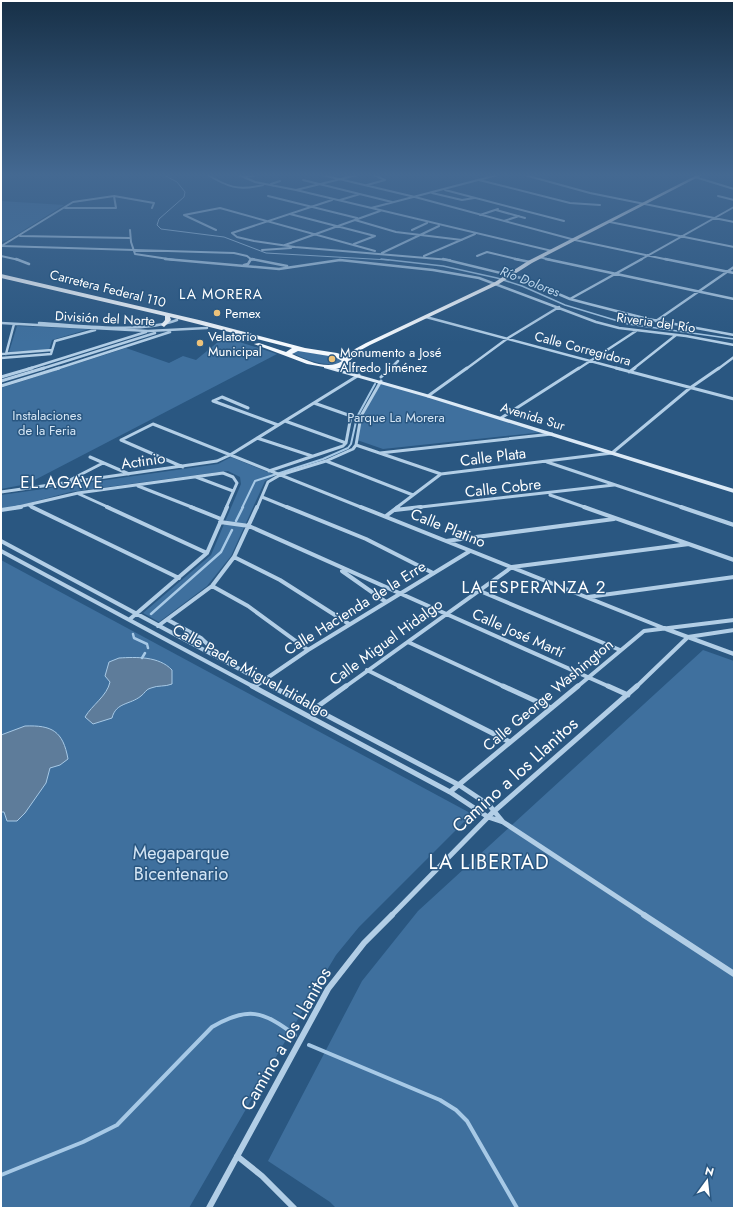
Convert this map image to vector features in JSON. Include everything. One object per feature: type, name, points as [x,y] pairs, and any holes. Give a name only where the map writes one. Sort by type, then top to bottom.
[{"type":"main road","points":[[325,367],[340,366],[357,350],[368,344],[497,283],[510,276],[515,270],[594,230]]},
{"type":"main road","name":"Carretera Federal 110","points":[[1,276],[302,349],[323,352]]},
{"type":"main road","name":"Carretera Federal 110","points":[[1,280],[167,317],[207,328],[325,367]]},
{"type":"main road","points":[[162,328],[168,320],[167,317]]},
{"type":"main road","points":[[177,320],[185,320],[239,333]]},
{"type":"main road","points":[[323,352],[354,349],[368,344]]},
{"type":"main road","points":[[293,357],[289,352],[302,349]]},
{"type":"main road","points":[[323,352],[337,355],[346,361]]},
{"type":"main road","name":"Avenida Sur","points":[[346,361],[352,367],[376,378]]},
{"type":"main road","name":"Avenida Sur","points":[[325,367],[376,378],[734,486]]},
{"type":"main road","name":"Avenida Sur","points":[[503,417],[552,434],[614,451],[734,491]]},
{"type":"street","points":[[1,246],[29,230]]},
{"type":"street","points":[[130,230],[129,238],[132,250]]},
{"type":"street","name":"Riveria del Río","points":[[240,230],[232,233],[237,237],[285,246],[448,259],[510,276],[570,299],[656,321],[734,335]]},
{"type":"street","points":[[303,230],[382,253],[429,230]]},
{"type":"street","points":[[285,246],[326,230]]},
{"type":"street","points":[[353,244],[374,236],[355,230]]},
{"type":"street","points":[[365,233],[372,230]]},
{"type":"street","points":[[392,230],[462,240]]},
{"type":"street","points":[[459,230],[552,251]]},
{"type":"street","points":[[539,230],[575,240],[734,273]]},
{"type":"street","points":[[653,230],[734,247]]},
{"type":"street","points":[[570,299],[692,230]]},
{"type":"street","points":[[421,257],[475,234]]},
{"type":"street","points":[[20,236],[129,238]]},
{"type":"street","points":[[1,246],[242,252]]},
{"type":"street","points":[[262,250],[295,247]]},
{"type":"street","name":"Riveria del Río","points":[[132,250],[134,254],[158,259],[279,269],[340,260],[403,266],[465,275],[497,283],[596,322],[636,331],[676,335],[734,345]]},
{"type":"street","points":[[477,256],[487,252],[530,262]]},
{"type":"street","points":[[234,253],[247,256],[252,259],[290,267]]},
{"type":"street","points":[[1,256],[15,258],[28,264]]},
{"type":"street","points":[[539,257],[734,300]]},
{"type":"street","points":[[242,266],[248,264],[252,259]]},
{"type":"street","points":[[656,321],[734,267]]},
{"type":"street","points":[[430,394],[508,338],[559,307]]},
{"type":"street","name":"Calle Corregidora","points":[[426,317],[734,399]]},
{"type":"street","name":"División del Norte","points":[[1,322],[14,324],[148,331],[162,328],[177,320]]},
{"type":"street","name":"División del Norte","points":[[1,322],[180,330],[207,328]]},
{"type":"street","points":[[6,354],[14,324]]},
{"type":"street","points":[[51,354],[55,340],[107,326]]},
{"type":"street","points":[[1,381],[162,328]]},
{"type":"street","points":[[1,386],[180,330]]},
{"type":"street","points":[[1,377],[148,331]]},
{"type":"street","points":[[503,417],[636,331]]},
{"type":"street","points":[[630,372],[676,335]]},
{"type":"street","points":[[1,354],[52,350]]},
{"type":"street","points":[[1,358],[51,354],[59,358]]},
{"type":"street","points":[[614,451],[690,388],[734,357]]},
{"type":"street","points":[[158,626],[212,586],[234,557],[250,526],[268,482],[279,474],[326,461],[353,449],[356,445],[362,416],[376,378],[398,361]]},
{"type":"street","name":"Actinio","points":[[1,492],[217,461],[230,455],[359,375]]},
{"type":"street","points":[[241,412],[248,408],[222,397],[213,401],[227,407],[241,412],[278,425]]},
{"type":"street","points":[[270,471],[343,446],[346,443],[351,416],[314,403]]},
{"type":"street","points":[[285,421],[346,443]]},
{"type":"street","name":"Calle Platino","points":[[183,467],[121,440],[154,424],[666,629],[734,654]]},
{"type":"street","points":[[380,453],[552,434]]},
{"type":"street","points":[[258,438],[313,457]]},
{"type":"street","points":[[356,445],[441,474]]},
{"type":"street","name":"Calle Plata","points":[[386,516],[441,474],[546,462],[614,451]]},
{"type":"street","points":[[90,457],[129,474]]},
{"type":"street","points":[[326,461],[413,495]]},
{"type":"street","points":[[546,462],[734,525]]},
{"type":"street","points":[[64,483],[103,463]]},
{"type":"street","points":[[2,510],[29,506],[78,493],[223,473],[233,477],[236,484],[207,553],[130,619]]},
{"type":"street","points":[[195,477],[233,491]]},
{"type":"street","points":[[137,485],[221,521],[250,526],[333,564],[386,602]]},
{"type":"street","name":"Calle Cobre","points":[[395,510],[548,494],[614,485]]},
{"type":"street","points":[[78,493],[207,553]]},
{"type":"street","points":[[548,494],[734,560]]},
{"type":"street","points":[[262,497],[366,539],[433,573]]},
{"type":"street","points":[[29,506],[179,578]]},
{"type":"street","points":[[446,541],[616,518]]},
{"type":"street","name":"Calle Padre Miguel Hidalgo","points":[[1,541],[459,785],[496,810]]},
{"type":"street","points":[[512,567],[690,544]]},
{"type":"street","name":"Calle Padre Miguel Hidalgo","points":[[1,550],[450,792],[488,817],[503,822]]},
{"type":"street","name":"Calle Hacienda de la Erre","points":[[254,687],[349,624],[470,551]]},
{"type":"street","points":[[234,557],[280,580],[349,624]]},
{"type":"street","points":[[38,569],[46,564]]},
{"type":"street","name":"Calle José Martí","points":[[333,564],[628,695]]},
{"type":"street","name":"Calle Miguel Hidalgo","points":[[314,709],[512,567]]},
{"type":"street","points":[[587,597],[734,577]]},
{"type":"street","points":[[212,586],[248,606],[308,650]]},
{"type":"street","points":[[480,591],[620,650]]},
{"type":"street","name":"Calle Padre Miguel Hidalgo","points":[[168,620],[201,638],[228,663]]},
{"type":"street","name":"Calle George Washington","points":[[450,792],[644,630],[679,628],[734,620]]},
{"type":"street","points":[[688,637],[734,630]]},
{"type":"street","name":"Camino a los Llanitos","points":[[209,1208],[328,988],[364,944],[488,817],[628,695],[688,637]]},
{"type":"street","points":[[408,642],[551,708]]},
{"type":"street","points":[[367,670],[510,742]]},
{"type":"street","points":[[496,810],[503,822],[734,974]]},
{"type":"street","points":[[237,1156],[262,1176],[294,1208]]},
{"type":"green space","points":[[1,230],[23,230],[8,240],[1,242]]},
{"type":"green space","points":[[17,326],[89,329],[52,340],[49,350],[9,352]]},
{"type":"green space","name":"Instalaciones de la Feria","points":[[224,337],[277,354],[27,484],[1,489],[1,388],[126,348],[169,363],[183,356],[196,360]]},
{"type":"green space","points":[[294,350],[342,358],[343,363],[318,363],[294,354],[292,352]]},
{"type":"green space","name":"Parque La Morera","points":[[381,381],[544,432],[383,449],[357,440],[361,416]]},
{"type":"green space","points":[[231,457],[275,475],[265,481],[231,556],[207,586],[159,622],[143,613],[211,555],[241,484],[240,477],[228,471],[219,472],[70,492],[14,507],[1,508],[1,495],[218,464]]},
{"type":"green space","name":"Megaparque Bicentenario","points":[[1,560],[472,814],[359,927],[336,955],[189,1208],[1,1208]]},
{"type":"green space","points":[[703,650],[734,661],[734,1208],[336,1208],[330,1202],[268,1161],[362,981],[418,911]]},
{"type":"shaded area","points":[[119,658],[147,658],[161,662],[172,670],[172,684],[147,690],[137,699],[120,706],[112,718],[93,724],[85,717],[106,692],[110,682],[105,676],[109,662]]},
{"type":"shaded area","points":[[25,726],[42,727],[55,732],[63,742],[68,759],[60,765],[50,768],[46,783],[25,813],[17,821],[7,821],[4,812],[1,812],[1,735]]},
{"type":"waterway","name":"Río Dolores","points":[[172,230],[224,237],[266,253],[389,260]]},
{"type":"waterway","name":"Río Dolores","points":[[381,259],[443,266],[497,278],[522,286],[565,305],[628,324],[734,339]]},
{"type":"waterway","points":[[242,508],[255,481],[323,459],[348,448],[351,444],[357,417],[375,384]]},
{"type":"waterway","points":[[236,521],[243,507]]},
{"type":"waterway","points":[[151,614],[221,552],[232,530]]},
{"type":"waterway","points":[[133,634],[134,638],[147,644],[148,648]]},
{"type":"waterway","points":[[142,658],[145,653]]},
{"type":"waterway","points":[[1,1175],[83,1142],[117,1125],[212,1027],[225,1020],[236,1016],[255,1014],[264,1016],[274,1021],[295,1035]]},
{"type":"waterway","points":[[309,1045],[440,1100],[456,1110],[467,1121],[517,1208]]},
{"type":"place","name":"Pemex","points":[[217,313]]},
{"type":"place","name":"Velatorio Municipal","points":[[200,343]]},
{"type":"place","name":"Monumento a José Alfredo Jiménez","points":[[332,359]]},
{"type":"district","name":"LA MORERA","points":[[221,294]]},
{"type":"district","name":"EL AGAVE","points":[[62,482]]},
{"type":"district","name":"LA ESPERANZA 2","points":[[534,587]]},
{"type":"district","name":"LA LIBERTAD","points":[[489,862]]}]
